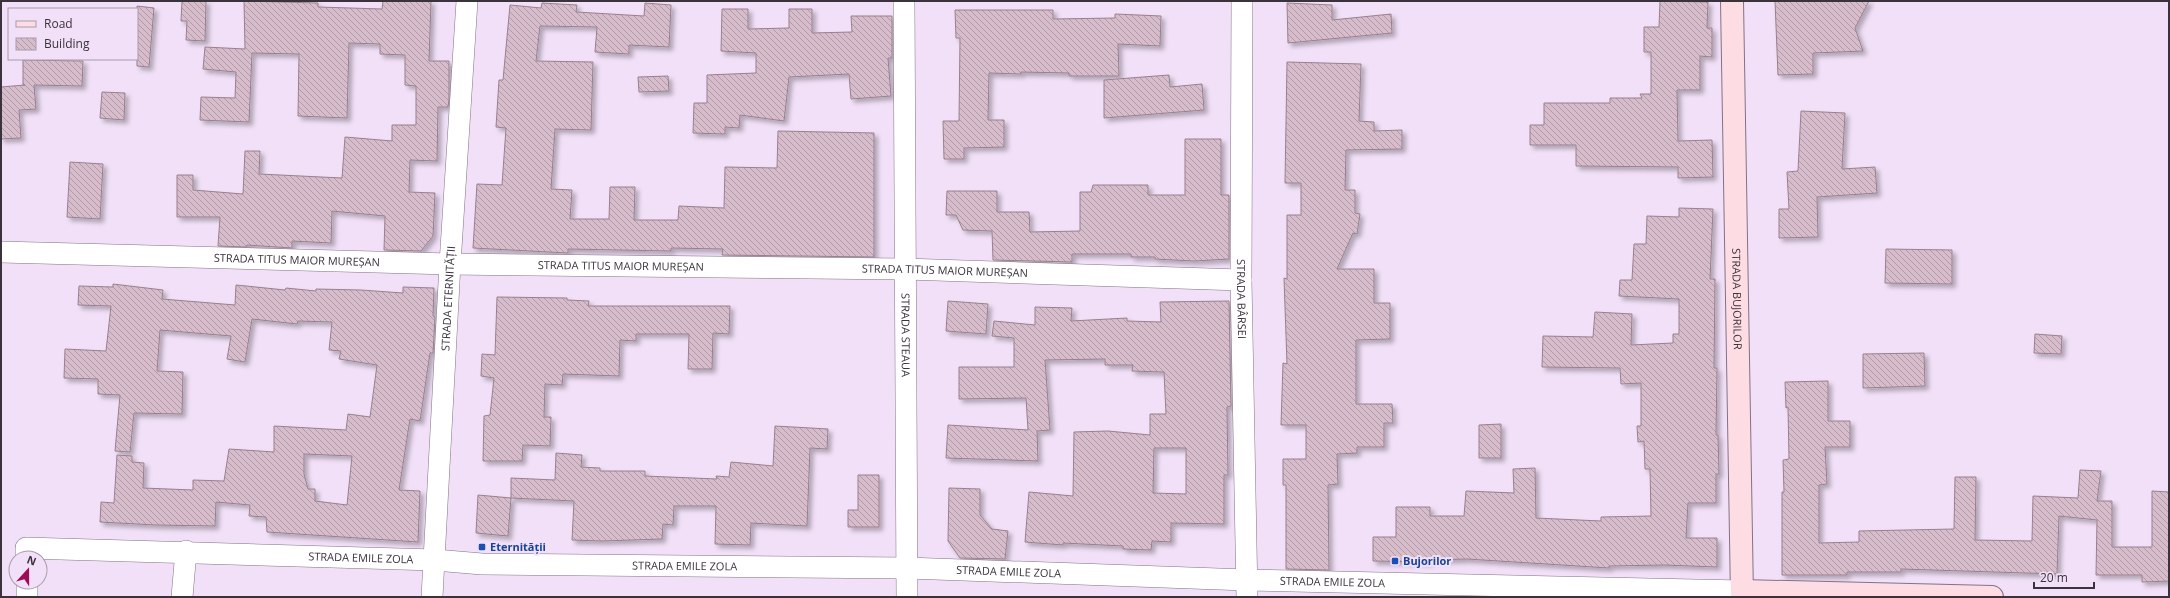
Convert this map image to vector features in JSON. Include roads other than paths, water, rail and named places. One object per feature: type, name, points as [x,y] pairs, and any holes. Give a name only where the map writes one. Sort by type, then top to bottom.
[{"type":"main road","name":"STRADA BUJORILOR","points":[[1732,1],[1742,594]]},
{"type":"main road","name":"STRADA EMILE ZOLA","points":[[1742,594],[1992,597]]},
{"type":"street","name":"STRADA ETERNITĂȚII","points":[[432,597],[450,264],[467,1]]},
{"type":"street","name":"STRADA STEAUA","points":[[904,1],[907,597]]},
{"type":"street","name":"STRADA BÂRSEI","points":[[1242,1],[1241,280],[1247,588]]},
{"type":"street","name":"STRADA TITUS MAIOR MUREȘAN","points":[[1,252],[450,264],[905,270],[1241,280]]},
{"type":"street","name":"STRADA EMILE ZOLA","points":[[48,553],[186,552],[435,560],[482,564],[907,568],[1247,588],[1742,594]]},
{"type":"street","points":[[182,597],[186,552]]},
{"type":"place","name":"Eternității","points":[[482,547]]},
{"type":"place","name":"Bujorilor","points":[[1395,561]]}]
